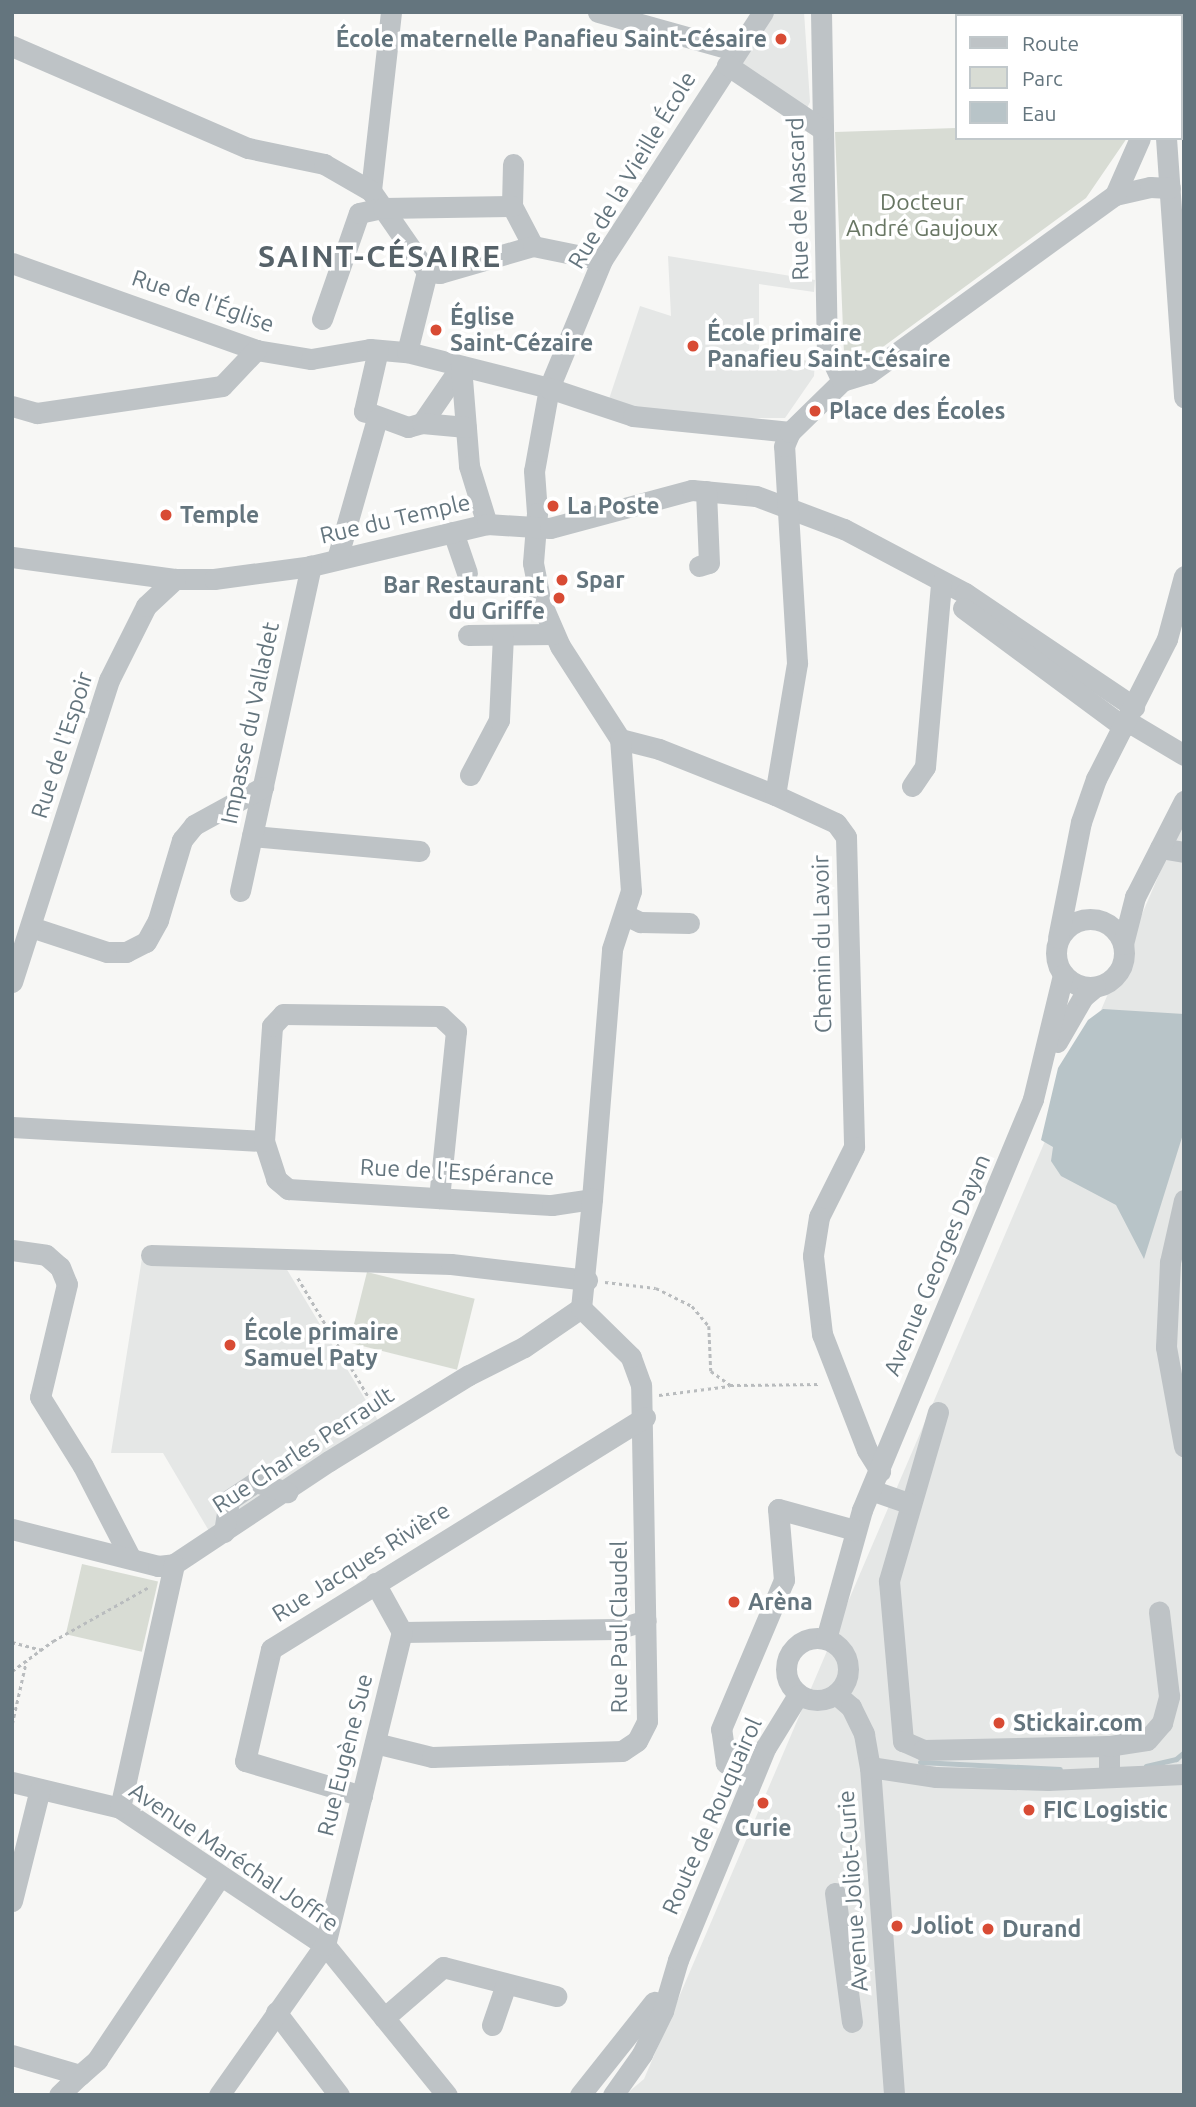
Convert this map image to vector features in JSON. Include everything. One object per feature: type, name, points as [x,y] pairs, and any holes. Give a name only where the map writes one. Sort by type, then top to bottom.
[{"type":"street","points":[[377,199],[391,12]]},
{"type":"street","points":[[598,12],[732,58],[822,129]]},
{"type":"street","name":"Rue de la Vieille École","points":[[534,526],[534,471],[549,388],[602,260],[763,12]]},
{"type":"street","name":"Rue de Mascard","points":[[821,12],[827,349],[842,381]]},
{"type":"street","points":[[12,46],[248,148],[324,164],[377,199],[428,269]]},
{"type":"street","points":[[1115,195],[1127,173],[1139,140]]},
{"type":"street","points":[[1166,140],[1184,397]]},
{"type":"street","points":[[1127,173],[1148,162],[1168,162]]},
{"type":"street","points":[[513,164],[512,206],[533,246]]},
{"type":"street","points":[[775,795],[797,663],[783,446],[790,432],[842,381],[869,373],[1115,195],[1150,187],[1170,188]]},
{"type":"street","points":[[322,319],[359,213],[377,199],[512,206]]},
{"type":"street","points":[[428,269],[533,246],[602,260]]},
{"type":"street","name":"Rue de l'Église","points":[[12,263],[256,350],[311,359],[378,350],[407,352],[549,388],[633,416],[790,432]]},
{"type":"street","points":[[407,352],[428,269]]},
{"type":"street","points":[[12,406],[37,413],[222,386],[256,350]]},
{"type":"street","points":[[378,350],[364,411],[377,419],[408,427],[422,423],[466,427]]},
{"type":"street","points":[[422,423],[461,366]]},
{"type":"street","points":[[461,366],[469,466],[487,524]]},
{"type":"street","points":[[337,559],[377,419]]},
{"type":"street","points":[[699,566],[709,563],[706,492]]},
{"type":"street","name":"Rue du Temple","points":[[12,557],[175,579],[214,579],[311,566],[487,524],[550,528],[669,495],[706,492],[756,496],[844,529],[941,583],[965,593],[1128,718],[1184,755]]},
{"type":"street","points":[[534,526],[533,563],[540,600],[554,634],[590,698],[620,739],[631,891],[612,949],[587,1280],[581,1308]]},
{"type":"street","points":[[453,532],[467,573]]},
{"type":"street","name":"Impasse du Valladet","points":[[240,891],[311,566]]},
{"type":"street","points":[[1184,576],[1167,639],[1096,779],[1068,882],[1055,958],[1063,975],[1074,984],[1095,987],[1118,972],[1135,897],[1184,801]]},
{"type":"street","name":"Rue de l'Espoir","points":[[12,982],[110,680],[146,606],[175,579]]},
{"type":"street","points":[[912,786],[925,767],[941,583]]},
{"type":"street","points":[[468,635],[554,634]]},
{"type":"street","points":[[470,775],[499,720],[503,635]]},
{"type":"street","name":"Chemin du Lavoir","points":[[620,739],[659,749],[775,795],[836,823],[846,837],[854,1147],[819,1217],[813,1256],[822,1334],[875,1481]]},
{"type":"street","points":[[31,928],[107,952],[126,952],[146,942],[158,920],[182,840],[194,825],[263,787]]},
{"type":"street","points":[[252,836],[418,851]]},
{"type":"street","points":[[1160,848],[1184,852]]},
{"type":"street","points":[[1068,882],[1072,895],[1098,919],[1115,929],[1123,944]]},
{"type":"street","points":[[1058,938],[1075,921],[1098,919],[1135,897]]},
{"type":"street","points":[[625,915],[649,923],[689,923]]},
{"type":"street","name":"Avenue Georges Dayan","points":[[1040,1078],[1063,975]]},
{"type":"street","name":"Avenue Georges Dayan","points":[[875,1481],[1040,1078],[1070,1017],[1095,987]]},
{"type":"street","points":[[12,1127],[264,1141],[272,1026],[283,1014],[440,1016],[456,1031],[439,1198]]},
{"type":"street","name":"Rue de l'Espérance","points":[[264,1141],[276,1179],[288,1189],[552,1205],[592,1199]]},
{"type":"street","points":[[1184,1200],[1170,1262],[1166,1348],[1184,1446]]},
{"type":"street","points":[[12,1250],[46,1255],[60,1267],[67,1284],[40,1397],[83,1466],[130,1557]]},
{"type":"street","points":[[151,1255],[289,1262],[451,1264],[587,1280]]},
{"type":"street","name":"Rue Charles Perrault","points":[[174,1570],[224,1532],[395,1422],[581,1308]]},
{"type":"street","name":"Rue Paul Claudel","points":[[375,1743],[432,1757],[622,1751],[638,1741],[647,1721],[645,1417],[642,1394],[631,1357],[581,1308]]},
{"type":"street","points":[[938,1412],[889,1581],[903,1741],[923,1750],[1109,1746],[1147,1740],[1162,1723],[1169,1696],[1159,1612]]},
{"type":"street","name":"Rue Jacques Rivière","points":[[362,1796],[245,1761],[271,1649],[645,1417]]},
{"type":"street","points":[[826,1639],[855,1530],[875,1481],[911,1504]]},
{"type":"street","points":[[752,1779],[726,1763],[721,1729],[784,1580],[778,1509],[855,1530]]},
{"type":"street","points":[[12,1529],[174,1570],[120,1808]]},
{"type":"street","points":[[375,1583],[402,1632],[617,1629],[646,1620]]},
{"type":"street","name":"Rue Eugène Sue","points":[[325,1945],[402,1632]]},
{"type":"street","points":[[826,1639],[836,1644],[848,1663],[844,1685],[836,1694],[817,1701],[797,1695],[785,1673],[786,1661],[802,1641],[826,1639]]},
{"type":"street","name":"Avenue Joliot-Curie","points":[[836,1694],[851,1707],[864,1734],[870,1767],[894,2095]]},
{"type":"street","name":"Route de Rouquairol","points":[[613,2095],[642,2053],[663,2011],[678,1961],[752,1779],[797,1695]]},
{"type":"street","points":[[1109,1746],[1109,1777]]},
{"type":"street","points":[[870,1767],[936,1777],[1184,1774]]},
{"type":"street","name":"Avenue Maréchal Joffre","points":[[12,1782],[120,1808],[325,1945],[447,2095]]},
{"type":"street","points":[[12,1901],[22,1815],[40,1789]]},
{"type":"street","points":[[59,2095],[97,2060],[220,1876]]},
{"type":"street","points":[[835,1893],[852,2022]]},
{"type":"street","points":[[219,2095],[325,1945]]},
{"type":"street","name":"Route de Rouquairol","points":[[580,2095],[641,2024],[678,1961]]},
{"type":"street","points":[[384,2018],[443,1967],[556,1996]]},
{"type":"street","points":[[492,2025],[506,1983]]},
{"type":"street","points":[[276,2012],[340,2095]]},
{"type":"street","points":[[12,2055],[80,2075]]},
{"type":"path","points":[[289,1262],[377,1411],[395,1422]]},
{"type":"path","points":[[587,1280],[656,1288],[692,1306],[709,1326],[711,1371],[730,1385]]},
{"type":"path","points":[[642,1394],[730,1385],[841,1383]]},
{"type":"path","points":[[12,1671],[174,1570]]},
{"type":"path","points":[[12,1642],[42,1650]]},
{"type":"path","points":[[12,1724],[26,1661]]},
{"type":"shaded area","name":"École maternelle Panafieu Saint-Césaire","points":[[774,12],[804,12],[810,102],[806,110],[739,67]]},
{"type":"shaded area","name":"École primaire Panafieu Saint-Césaire","points":[[668,256],[815,280],[814,292],[759,284],[759,357],[815,361],[814,376],[785,418],[707,418],[608,402],[640,306],[671,316]]},
{"type":"shaded area","points":[[1184,816],[1184,2095],[625,2095],[644,2079]]},
{"type":"shaded area","name":"École primaire Samuel Paty","points":[[142,1258],[286,1268],[379,1422],[209,1531],[163,1453],[111,1453]]},
{"type":"green space","name":"Docteur André Gaujoux","points":[[954,128],[954,140],[1126,140],[1086,198],[876,352],[844,354],[835,132]]},
{"type":"green space","points":[[367,1272],[475,1299],[457,1370],[349,1343]]},
{"type":"green space","points":[[82,1564],[158,1582],[142,1652],[66,1634]]},
{"type":"water","points":[[1103,1009],[1184,1014],[1184,1131],[1144,1259],[1116,1205],[1061,1176],[1051,1161],[1053,1147],[1041,1140],[1058,1068],[1088,1020]]},
{"type":"waterway","points":[[1146,1766],[1176,1759],[1184,1752]]},
{"type":"waterway","points":[[920,1762],[1060,1769]]},
{"type":"place","name":"École maternelle Panafieu Saint-Césaire","points":[[781,39]]},
{"type":"place","name":"Église Saint-Cézaire","points":[[436,330]]},
{"type":"place","name":"École primaire Panafieu Saint-Césaire","points":[[693,346]]},
{"type":"place","name":"Place des Écoles","points":[[815,411]]},
{"type":"place","name":"La Poste","points":[[553,506]]},
{"type":"place","name":"Temple","points":[[166,515]]},
{"type":"place","name":"Spar","points":[[562,580]]},
{"type":"place","name":"Bar Restaurant du Griffe","points":[[559,598]]},
{"type":"place","name":"École primaire Samuel Paty","points":[[230,1345]]},
{"type":"place","name":"Arèna","points":[[734,1602]]},
{"type":"place","name":"Stickair.com","points":[[999,1723]]},
{"type":"place","name":"Curie","points":[[763,1803]]},
{"type":"place","name":"FIC Logistic","points":[[1029,1810]]},
{"type":"place","name":"Joliot","points":[[897,1926]]},
{"type":"place","name":"Durand","points":[[988,1929]]},
{"type":"district","name":"SAINT-CÉSAIRE","points":[[380,256]]}]
